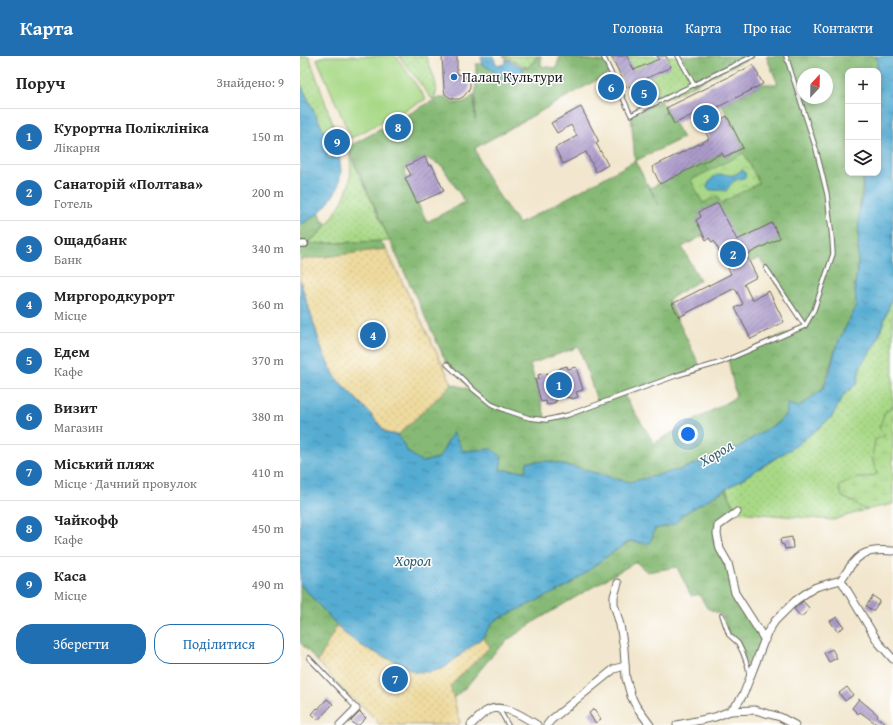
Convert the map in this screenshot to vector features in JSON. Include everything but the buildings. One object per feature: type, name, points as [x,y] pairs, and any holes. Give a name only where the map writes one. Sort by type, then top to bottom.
[{"type":"street","points":[[737,512],[718,526],[717,534],[720,549],[728,563],[735,593],[765,640]]},
{"type":"street","points":[[730,711],[738,703],[744,693],[765,640],[775,620],[795,601],[809,591],[816,587],[840,580],[859,556],[864,553],[880,550],[893,551]]},
{"type":"street","points":[[840,580],[878,642],[893,659]]},
{"type":"street","points":[[618,583],[614,596],[614,604],[620,625],[624,649],[626,678],[631,696],[636,706],[650,725]]},
{"type":"street","points":[[547,725],[551,720],[614,669],[625,666]]},
{"type":"street","points":[[470,725],[486,711],[498,708],[518,714],[537,725]]},
{"type":"street","points":[[340,725],[356,709]]},
{"type":"street","points":[[677,725],[715,717],[730,711],[755,710],[780,716],[795,725]]},
{"type":"lane","points":[[604,56],[631,115],[753,56]]},
{"type":"lane","points":[[678,56],[694,85]]},
{"type":"lane","points":[[447,364],[474,390],[492,404],[529,418],[546,420],[568,415],[678,375],[722,362],[805,326],[814,310],[833,254],[832,238],[827,194],[816,149],[786,56]]},
{"type":"lane","points":[[766,268],[805,326]]},
{"type":"lane","points":[[722,615],[730,635],[738,643],[743,653],[748,667],[749,679]]},
{"type":"lane","points":[[309,658],[356,709]]},
{"type":"lane","points":[[498,708],[508,725]]},
{"type":"green space","points":[[300,56],[309,56],[338,139],[329,139],[300,83]]},
{"type":"green space","points":[[325,56],[396,56],[426,99],[351,138],[317,59]]},
{"type":"green space","points":[[399,56],[426,56],[437,90],[432,99]]},
{"type":"green space","points":[[503,56],[538,56],[528,68]]},
{"type":"green space","points":[[538,56],[541,56],[541,66],[556,68],[560,56],[606,62],[611,72],[475,148],[488,178],[519,224],[635,161],[659,205],[650,188],[722,153],[725,157],[743,148],[722,105],[763,84],[778,84],[766,56],[876,56],[877,68],[845,68],[845,176],[863,176],[859,210],[858,264],[855,285],[856,306],[836,347],[823,389],[787,414],[776,424],[739,447],[682,469],[630,482],[548,461],[526,471],[500,470],[491,449],[463,451],[422,462],[408,452],[398,435],[452,384],[472,390],[447,364],[348,147],[438,98],[446,98],[457,103],[466,102],[474,95],[475,120],[476,64],[482,64],[515,84],[521,77],[522,67],[528,68]],"holes":[[[425,157],[442,166],[465,202],[427,222],[405,178],[406,166]],[[718,203],[732,243],[772,223],[779,238],[740,258],[744,266],[759,258],[805,326],[728,359],[736,397],[654,443],[624,395],[701,368],[668,300],[700,280],[682,247],[704,235],[696,220],[701,217],[699,212]],[[579,347],[598,404],[546,420],[530,364]]]},
{"type":"green space","points":[[611,56],[678,56],[694,85],[643,110],[639,103],[655,95],[647,79],[627,88]]},
{"type":"green space","points":[[678,56],[753,56],[694,85]]},
{"type":"green space","points":[[661,101],[683,138],[635,161],[631,115]]},
{"type":"green space","points":[[349,153],[390,241],[305,244],[317,236],[325,228],[343,200],[350,178],[351,166]]},
{"type":"green space","points":[[744,153],[759,183],[721,203],[717,196],[703,203],[691,180]]},
{"type":"green space","points":[[319,213],[322,220],[327,224],[319,234],[306,244],[380,241],[386,249],[300,260],[300,225]]},
{"type":"green space","points":[[893,295],[893,406],[885,412],[885,435],[872,458],[877,474],[866,478],[856,478],[842,497],[852,501],[865,510],[833,520],[737,512],[726,489],[797,445],[831,418],[845,393],[857,384],[860,367],[877,341]]},
{"type":"green space","points":[[893,406],[893,504],[865,510],[852,501],[842,497],[839,486],[856,478],[866,478],[877,474],[872,458],[875,440],[885,435],[879,428],[885,412]]},
{"type":"green space","points":[[726,489],[737,512],[718,527],[717,534],[735,593],[765,640],[749,679],[748,667],[738,643],[729,635],[722,615],[707,608],[699,594],[691,596],[677,567],[647,572],[636,562],[537,620],[509,639],[495,652],[466,687],[449,702],[339,649],[490,647],[483,637],[494,621],[519,609],[630,541],[641,543],[655,529],[675,524],[682,515]]},
{"type":"green space","points":[[300,584],[337,625],[318,662],[300,642]]},
{"type":"sand","points":[[386,249],[452,384],[398,435],[386,433],[368,411],[336,378],[323,353],[300,280],[300,260]]},
{"type":"sand","points":[[337,625],[344,633],[384,657],[399,663],[444,668],[483,637],[490,647],[450,686],[460,723],[458,725],[380,725],[366,709],[348,695],[318,662]]},
{"type":"water","points":[[481,56],[493,56],[496,64],[502,65],[505,63],[506,59],[522,67],[523,72],[518,83],[514,84],[482,64]]},
{"type":"water","name":"Хорол","points":[[876,56],[893,56],[893,295],[877,341],[860,367],[857,384],[845,393],[831,418],[797,445],[682,515],[675,524],[655,529],[650,543],[630,541],[568,586],[494,621],[483,637],[444,668],[431,672],[414,672],[399,663],[362,646],[344,633],[300,584],[300,280],[323,353],[336,378],[368,411],[386,433],[398,435],[408,452],[422,462],[439,458],[453,432],[463,451],[492,449],[502,457],[500,470],[526,471],[527,462],[548,461],[630,482],[682,469],[739,447],[776,424],[787,414],[787,404],[799,407],[823,389],[829,375],[836,347],[856,306],[855,285],[858,264],[859,210],[863,194],[863,176],[881,176],[881,68],[877,68]]},
{"type":"water","points":[[300,83],[322,127],[338,152],[327,155],[327,158],[339,155],[341,171],[338,188],[329,202],[319,213],[300,225]]},
{"type":"water","points":[[742,170],[745,173],[745,178],[734,182],[726,191],[711,190],[707,188],[710,180],[717,175],[737,174]]},
{"type":"place","name":"Палац Культури","points":[[454,77]]},
{"type":"place","name":"Визит","points":[[611,87]]},
{"type":"place","name":"Едем","points":[[644,93]]},
{"type":"place","name":"Ощадбанк","points":[[706,118]]},
{"type":"place","name":"Чайкофф","points":[[398,127]]},
{"type":"place","name":"Каса","points":[[337,142]]},
{"type":"place","name":"Санаторій «Полтава»","points":[[733,254]]},
{"type":"place","name":"Миргородкурорт","points":[[373,335]]},
{"type":"place","name":"Курортна Поліклініка","points":[[559,385]]},
{"type":"place","name":"Міський пляж","points":[[395,679]]}]
